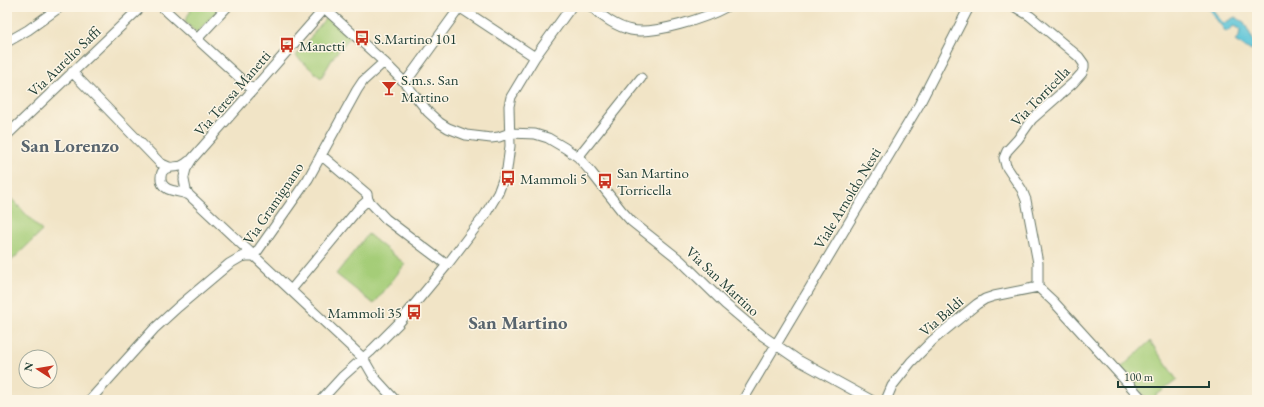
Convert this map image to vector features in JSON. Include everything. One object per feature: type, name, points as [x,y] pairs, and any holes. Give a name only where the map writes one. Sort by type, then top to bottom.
[{"type":"street","points":[[7,42],[28,30],[48,10],[60,7]]},
{"type":"street","name":"Via Aurelio Saffi","points":[[7,135],[141,7]]},
{"type":"street","points":[[162,7],[253,90]]},
{"type":"street","points":[[197,39],[227,7]]},
{"type":"street","points":[[405,84],[460,7],[535,57]]},
{"type":"street","points":[[321,400],[343,376],[399,323],[447,265],[491,205],[506,175],[509,160],[510,134],[508,106],[511,97],[535,57],[571,7]]},
{"type":"street","points":[[592,7],[608,20],[617,25],[639,31],[660,29],[699,19],[714,14],[726,7]]},
{"type":"street","name":"Viale Arnoldo Nesti","points":[[743,400],[919,105],[969,7]]},
{"type":"street","name":"Via Torricella","points":[[1015,7],[1030,16],[1057,38],[1079,57],[1084,64],[1082,73],[1028,124],[1018,139],[1007,150],[1004,158],[1006,166],[1022,190],[1026,200],[1038,263],[1038,287]]},
{"type":"street","name":"Via San Martino","points":[[324,8],[384,62],[405,84],[428,112],[448,128],[471,137],[491,138],[510,134],[529,134],[548,138],[560,144],[578,157],[631,221],[680,260],[724,304],[763,336],[798,360],[871,400]]},
{"type":"street","name":"Via Teresa Manetti","points":[[175,190],[180,188],[186,169],[192,159],[324,8]]},
{"type":"street","name":"Via Gramignano","points":[[90,400],[154,329],[178,307],[229,264],[241,257],[254,256],[308,179],[357,90],[363,82],[384,62]]},
{"type":"street","points":[[72,72],[160,163],[169,169],[180,169],[189,195],[363,358],[374,377],[395,400]]},
{"type":"street","points":[[578,157],[641,78]]},
{"type":"street","points":[[499,137],[510,144]]},
{"type":"street","points":[[321,155],[367,194],[368,200],[386,219],[447,265]]},
{"type":"street","name":"Via Teresa Manetti","points":[[169,169],[181,166],[192,159]]},
{"type":"street","points":[[169,169],[161,181],[164,186],[169,190],[175,190],[189,195]]},
{"type":"street","points":[[291,290],[359,208],[368,200]]},
{"type":"street","points":[[1038,287],[1143,400]]},
{"type":"street","name":"Via Baldi","points":[[886,400],[892,386],[912,362],[933,340],[977,304],[994,296],[1038,287]]},
{"type":"green space","points":[[187,7],[220,7],[197,33],[185,22],[191,11]]},
{"type":"green space","points":[[327,16],[351,36],[334,56],[321,78],[296,56]]},
{"type":"green space","points":[[7,194],[42,231],[7,265]]},
{"type":"green space","points":[[368,234],[405,264],[374,304],[336,274]]},
{"type":"green space","points":[[1150,341],[1177,380],[1148,400],[1120,369]]},
{"type":"water","points":[[1207,7],[1211,7],[1224,23],[1235,17],[1244,22],[1253,40],[1257,43],[1257,51],[1246,48],[1235,41],[1239,37],[1240,30],[1234,26],[1226,32]]},
{"type":"place","name":"S.Martino 101","points":[[362,38]]},
{"type":"place","name":"Manetti","points":[[287,45]]},
{"type":"place","name":"S.m.s. San Martino","points":[[389,88]]},
{"type":"place","name":"Mammoli 5","points":[[508,178]]},
{"type":"place","name":"San Martino Torricella","points":[[605,181]]},
{"type":"place","name":"Mammoli 35","points":[[414,312]]},
{"type":"district","name":"San Lorenzo","points":[[70,145]]},
{"type":"district","name":"San Martino","points":[[518,322]]}]
